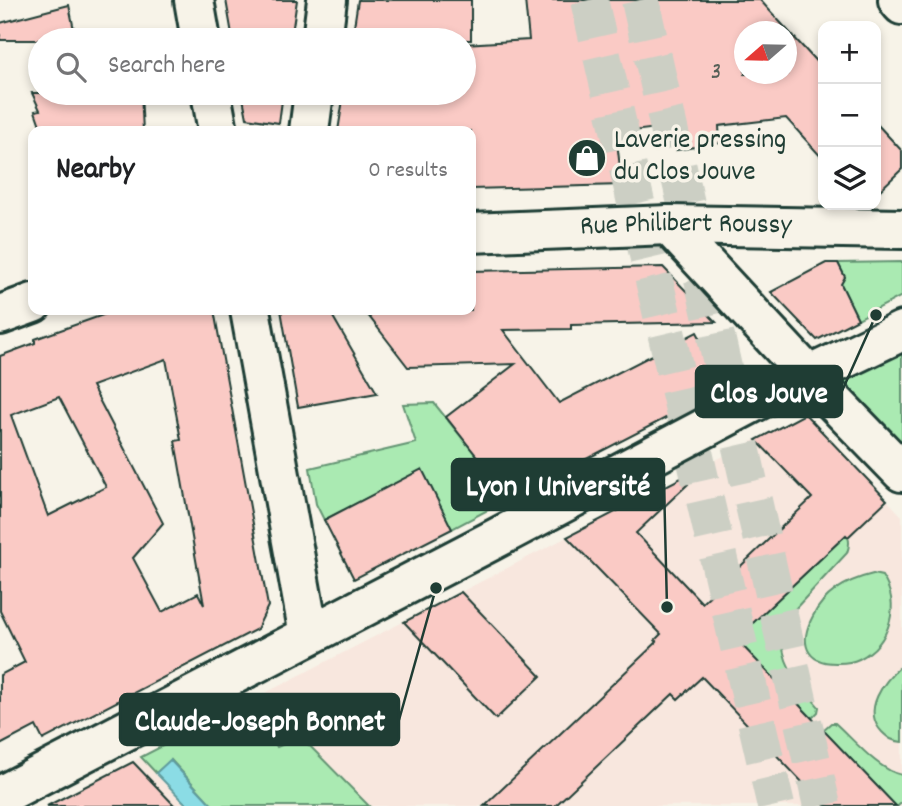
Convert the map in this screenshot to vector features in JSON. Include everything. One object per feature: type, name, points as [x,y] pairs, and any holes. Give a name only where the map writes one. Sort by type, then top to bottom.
[{"type":"street","points":[[194,0],[199,28]]},
{"type":"street","points":[[323,28],[327,0]]},
{"type":"street","points":[[898,0],[902,5]]},
{"type":"street","points":[[213,105],[217,126]]},
{"type":"street","points":[[310,126],[312,105]]},
{"type":"street","points":[[669,225],[902,472]]},
{"type":"street","name":"Rue Philibert Roussy","points":[[476,233],[669,225],[902,229]]},
{"type":"street","points":[[0,315],[28,305]]},
{"type":"street","points":[[251,315],[309,635]]},
{"type":"street","points":[[0,796],[760,399],[902,331]]},
{"type":"shaded area","points":[[805,414],[902,516],[902,806],[47,806]]},
{"type":"green space","points":[[902,262],[902,296],[858,319],[841,284],[845,277],[838,263]]},
{"type":"green space","points":[[902,329],[902,471],[811,376]]},
{"type":"green space","points":[[434,403],[479,459],[501,503],[452,529],[421,470],[324,520],[316,504],[310,468],[416,443],[403,404]]},
{"type":"green space","points":[[846,535],[849,541],[847,553],[795,609],[783,636],[783,649],[792,673],[819,707],[812,718],[736,639]]},
{"type":"green space","points":[[873,574],[882,576],[888,587],[892,610],[890,622],[879,643],[859,659],[849,662],[818,660],[808,650],[806,634],[818,608],[838,588]]},
{"type":"green space","points":[[902,665],[902,742],[891,739],[882,732],[876,723],[874,705],[882,687]]},
{"type":"green space","points":[[252,700],[277,747],[301,737],[369,806],[213,806],[171,760],[156,773],[141,757]]},
{"type":"green space","points":[[835,723],[875,761],[902,775],[902,802],[898,806],[823,730]]},
{"type":"water","points":[[170,760],[213,806],[188,806],[156,773]]},
{"type":"building","points":[[226,0],[297,0],[293,28],[231,28]]},
{"type":"building","points":[[358,0],[471,0],[471,28],[354,28]]},
{"type":"building","points":[[525,0],[760,0],[779,21],[734,21],[734,84],[797,84],[797,41],[818,64],[818,153],[786,118],[719,126],[720,143],[676,150],[673,126],[616,133],[622,185],[476,189],[476,126],[339,126],[342,105],[476,105],[476,43],[529,40]]},
{"type":"building","points":[[69,5],[74,28],[28,28],[28,40],[0,40],[0,23]]},
{"type":"building","points":[[38,105],[142,105],[143,126],[40,126],[35,111],[40,110]]},
{"type":"building","points":[[244,105],[281,105],[279,123],[247,118]]},
{"type":"building","points":[[881,128],[902,151],[902,169],[881,189]]},
{"type":"building","points":[[826,263],[838,263],[845,277],[841,284],[858,319],[817,340],[771,292]]},
{"type":"building","points":[[663,267],[716,322],[571,325],[571,329],[503,330],[559,403],[697,332],[726,387],[501,503],[479,459],[446,417],[515,364],[408,367],[368,315],[476,315],[476,271]]},
{"type":"building","points":[[103,315],[215,315],[268,606],[257,629],[43,740],[36,726],[0,745],[0,675],[25,662],[0,611],[0,356],[35,343],[35,339]],"holes":[[[166,359],[181,440],[175,441],[204,605],[198,593],[162,612],[133,558],[163,523],[92,386]],[[59,397],[106,487],[48,516],[11,415]]]},
{"type":"building","points":[[282,315],[332,315],[377,393],[298,407]]},
{"type":"building","points":[[805,414],[887,500],[736,639],[896,806],[825,806],[702,677],[678,699],[673,694],[555,806],[484,806],[657,642],[655,640],[661,634],[567,537],[683,477],[688,484],[636,533],[702,603],[812,498],[756,440]]},
{"type":"building","points":[[422,469],[452,529],[354,579],[324,520]]},
{"type":"building","points":[[461,592],[541,676],[496,719],[404,622]]},
{"type":"building","points":[[133,762],[175,806],[47,806]]},
{"type":"tunnel","points":[[589,0],[776,806]]},
{"type":"tunnel","points":[[640,0],[822,806]]},
{"type":"place","name":"Laverie pressing du Clos Jouve","points":[[587,158]]},
{"type":"place","name":"Clos Jouve","points":[[876,315]]},
{"type":"place","name":"Claude-Joseph Bonnet","points":[[436,588]]},
{"type":"place","name":"Lyon 1 Université","points":[[667,607]]}]
